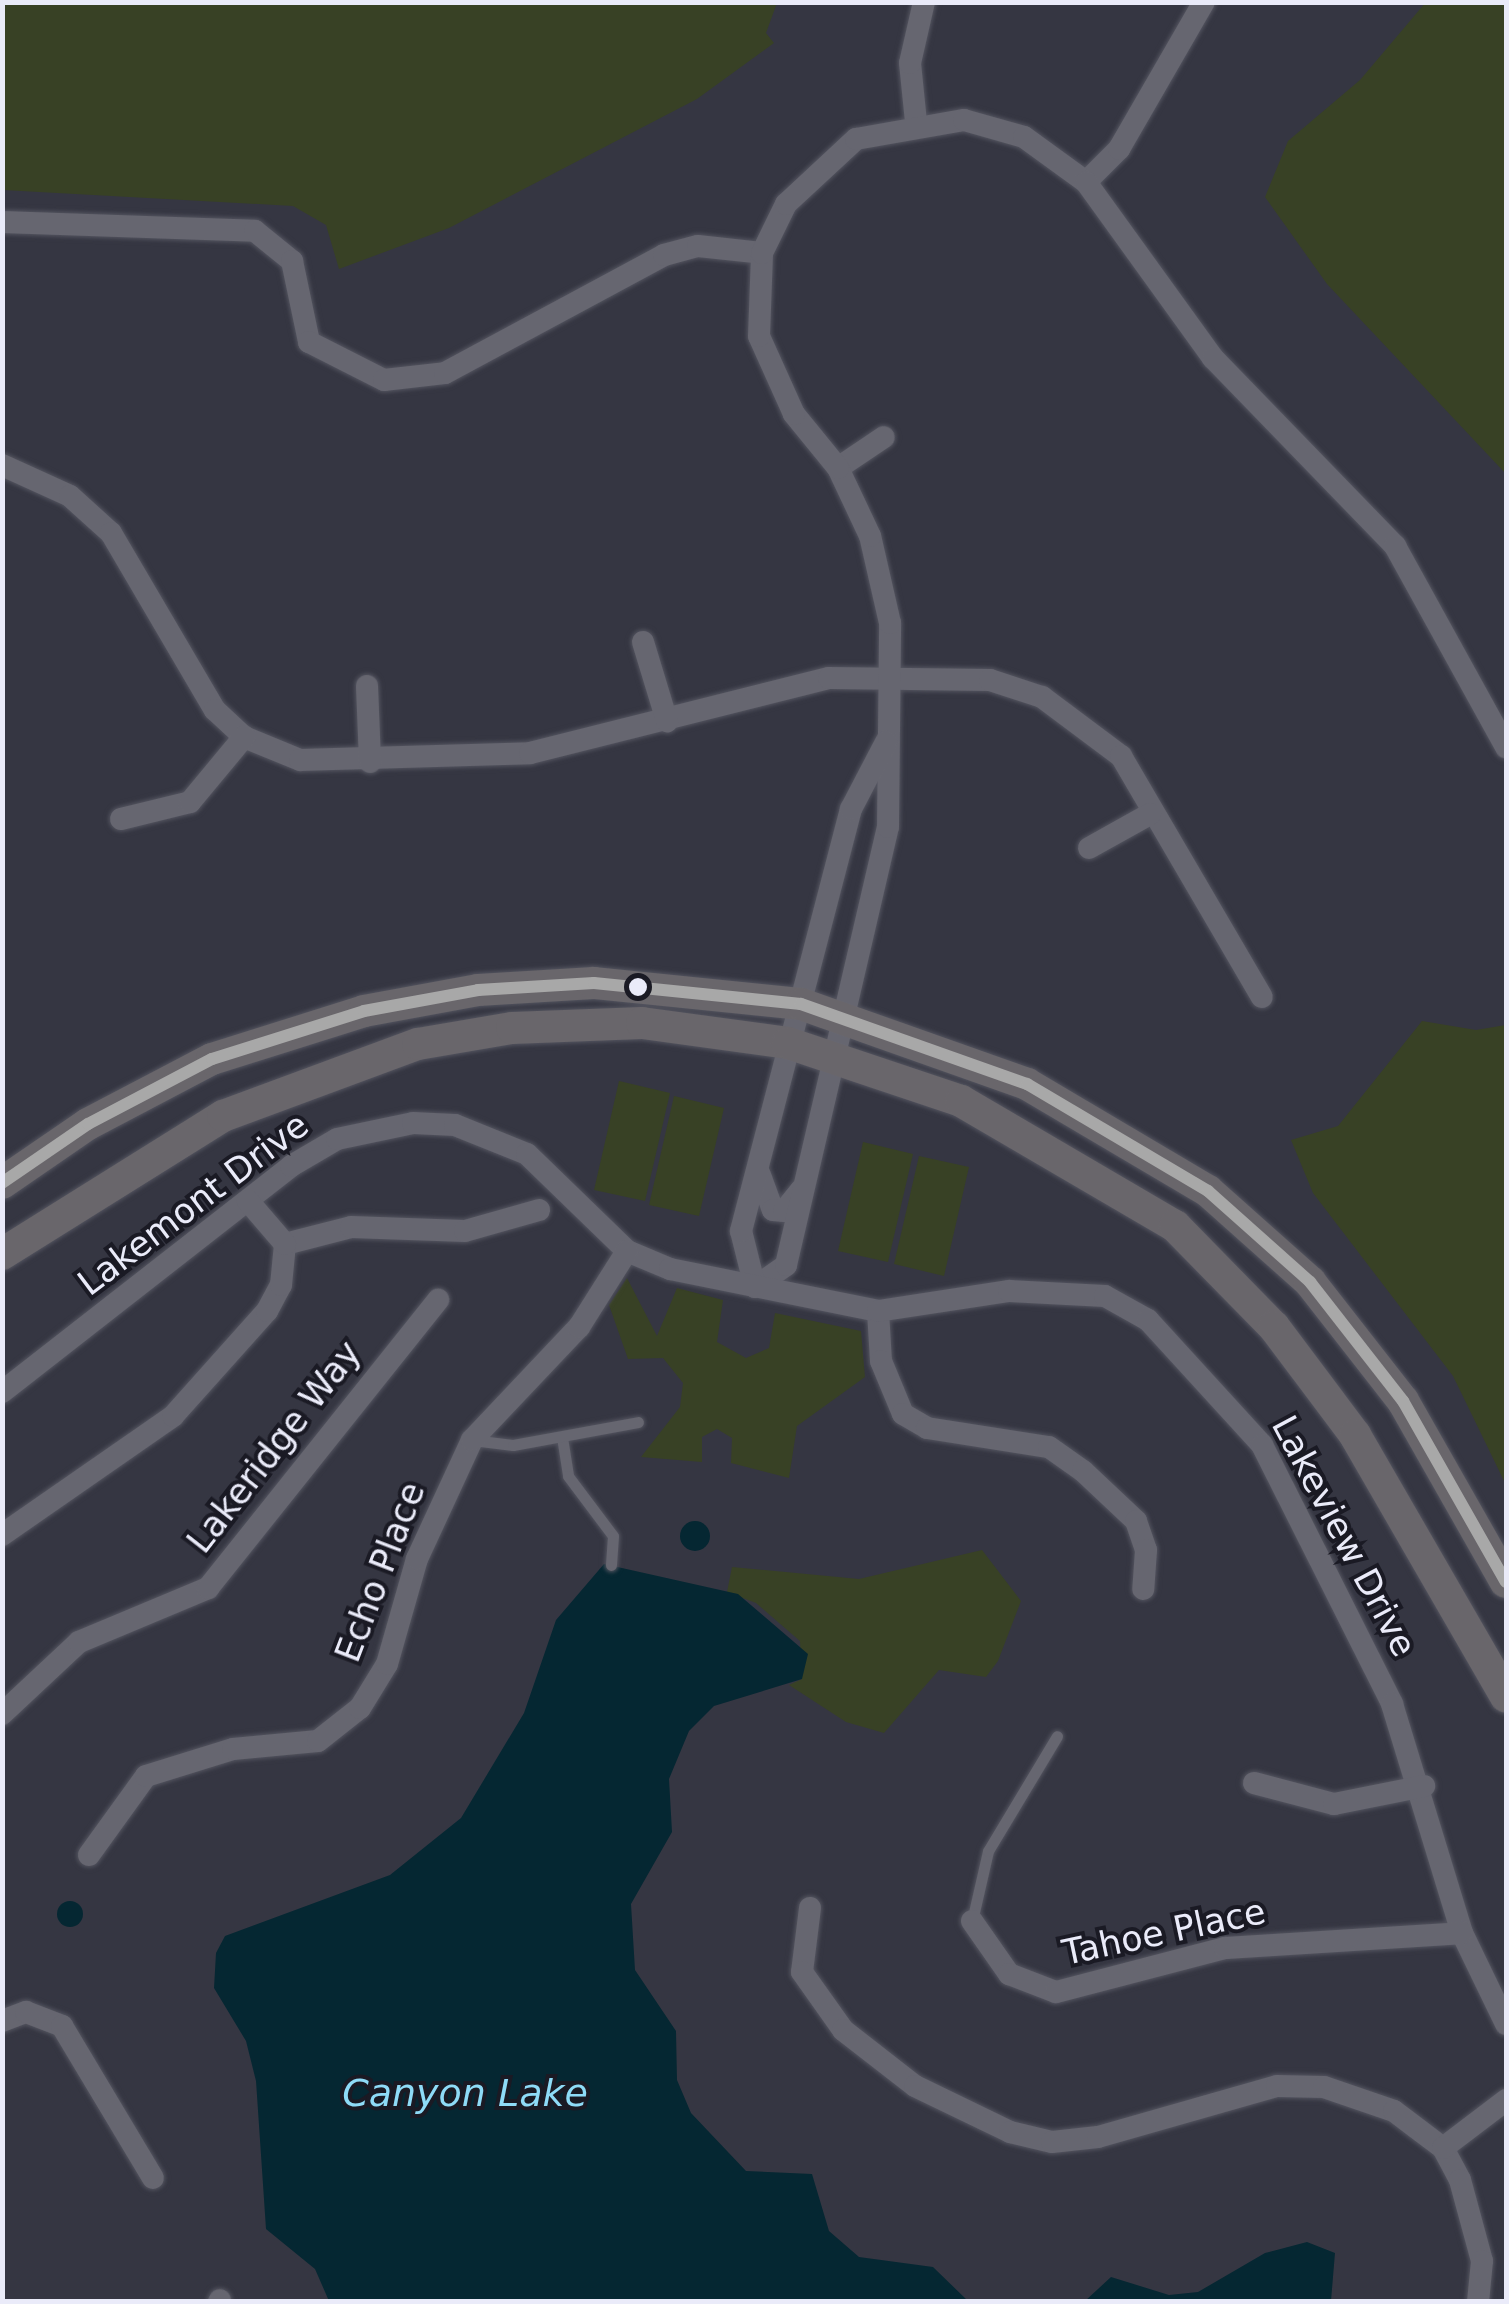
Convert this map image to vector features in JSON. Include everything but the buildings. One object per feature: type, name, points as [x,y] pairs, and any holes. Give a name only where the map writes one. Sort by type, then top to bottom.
[{"type":"main road","points":[[2,1183],[88,1124],[212,1059],[364,1010],[478,990],[594,983],[800,1004],[842,1015],[1027,1084],[1208,1190],[1310,1282],[1403,1401],[1506,1582]]},
{"type":"main road","points":[[2,1254],[222,1116],[418,1044],[512,1028],[642,1024],[788,1043],[994,1118],[1175,1226],[1274,1327],[1356,1436],[1506,1697]]},
{"type":"street","points":[[916,122],[910,63],[924,2]]},
{"type":"street","points":[[1086,182],[1119,149],[1204,2]]},
{"type":"street","points":[[886,742],[851,809],[741,1230],[755,1287],[786,1265],[888,828],[886,742],[892,677],[870,536],[838,468],[769,368],[758,336],[762,253],[818,166],[856,139],[916,122],[964,120],[1024,137],[1086,182],[1212,358],[1395,546],[1506,746]]},
{"type":"street","points":[[2,222],[255,232],[292,261],[309,342],[384,380],[445,372],[664,254],[698,246],[762,253]]},
{"type":"street","points":[[838,468],[884,436]]},
{"type":"street","points":[[2,465],[70,496],[111,533],[188,672],[244,737],[300,760],[370,762],[530,752],[828,678],[990,680],[1042,697],[1121,756],[1150,814],[1262,997]]},
{"type":"street","points":[[643,642],[667,721]]},
{"type":"street","points":[[366,686],[370,762]]},
{"type":"street","points":[[121,819],[190,802],[244,737]]},
{"type":"street","points":[[1089,848],[1150,814]]},
{"type":"street","name":"Lakemont Drive","points":[[2,1392],[248,1201],[337,1139],[454,1125],[527,1154],[627,1251],[755,1287]]},
{"type":"street","points":[[758,1162],[772,1210],[784,1211],[805,1186]]},
{"type":"street","points":[[2,1534],[172,1416],[267,1311],[281,1285],[284,1244],[248,1201]]},
{"type":"street","points":[[284,1244],[351,1227],[465,1231],[539,1210]]},
{"type":"street","name":"Echo Place","points":[[90,1856],[146,1776],[234,1749],[318,1740],[360,1708],[387,1664],[418,1559],[472,1440],[579,1327],[627,1251]]},
{"type":"street","name":"Lakeview Drive","points":[[755,1287],[878,1311],[1064,1288],[1148,1320],[1262,1445],[1424,1786],[1462,1934],[1506,2024]]},
{"type":"street","name":"Lakeridge Way","points":[[2,1714],[79,1642],[220,1577],[333,1422],[438,1300]]},
{"type":"street","points":[[878,1311],[881,1362],[903,1414],[927,1428],[1014,1436],[1072,1462],[1136,1521],[1146,1550],[1143,1589]]},
{"type":"street","points":[[1254,1783],[1334,1804],[1424,1786]]},
{"type":"street","points":[[810,1908],[802,1972],[815,1999],[915,2086],[994,2126],[1052,2142],[1098,2137],[1233,2095],[1324,2087],[1394,2112],[1442,2148],[1474,2212],[1478,2302]]},
{"type":"street","name":"Tahoe Place","points":[[972,1920],[1009,1974],[1056,1992],[1225,1948],[1462,1934]]},
{"type":"street","points":[[2,2021],[26,2012],[62,2026],[153,2178]]},
{"type":"street","points":[[1442,2148],[1506,2100]]},
{"type":"lane","points":[[472,1440],[487,1448],[638,1422]]},
{"type":"lane","points":[[562,1437],[568,1476],[608,1524],[612,1565]]},
{"type":"lane","points":[[972,1920],[988,1851],[1057,1736]]},
{"type":"green space","points":[[3,2],[777,3],[766,33],[774,43],[697,99],[449,228],[339,269],[326,225],[293,206],[3,190]]},
{"type":"green space","points":[[1426,2],[1506,3],[1506,474],[1327,284],[1265,197],[1288,141],[1360,80]]},
{"type":"green space","points":[[1422,1021],[1476,1030],[1506,1025],[1506,1485],[1453,1376],[1313,1193],[1291,1140],[1338,1126]]},
{"type":"green space","points":[[619,1081],[670,1093],[645,1201],[594,1190]]},
{"type":"green space","points":[[674,1096],[724,1108],[699,1216],[649,1205]]},
{"type":"green space","points":[[863,1142],[913,1154],[888,1262],[838,1251]]},
{"type":"green space","points":[[919,1156],[969,1167],[944,1276],[894,1264]]},
{"type":"green space","points":[[627,1278],[657,1336],[677,1288],[723,1300],[717,1342],[746,1358],[769,1348],[775,1313],[861,1331],[865,1377],[797,1426],[789,1478],[731,1463],[732,1438],[717,1429],[702,1437],[702,1462],[641,1457],[680,1407],[683,1383],[663,1358],[628,1359],[609,1305]]},
{"type":"green space","points":[[982,1550],[1021,1601],[998,1661],[986,1677],[939,1670],[884,1733],[846,1722],[789,1685],[802,1679],[800,1641],[756,1603],[727,1592],[732,1567],[859,1579]]},
{"type":"water","points":[[695,1521],[706,1525],[710,1536],[706,1547],[695,1551],[684,1547],[680,1536],[684,1525]]},
{"type":"water","name":"Canyon Lake","points":[[604,1564],[738,1594],[808,1654],[802,1679],[714,1706],[689,1731],[669,1779],[672,1832],[631,1904],[635,1970],[676,2031],[677,2080],[691,2113],[746,2171],[812,2174],[829,2231],[859,2257],[933,2267],[968,2301],[329,2301],[315,2269],[266,2229],[256,2081],[246,2041],[214,1988],[216,1953],[225,1936],[390,1875],[461,1818],[524,1713],[556,1620]]},
{"type":"water","points":[[70,1901],[79,1905],[83,1914],[79,1923],[70,1927],[61,1923],[57,1914],[61,1905]]},
{"type":"water","points":[[1307,2242],[1335,2253],[1331,2301],[1085,2301],[1111,2277],[1169,2295],[1198,2292],[1265,2253]]},
{"type":"transit line","points":[[2,1183],[88,1124],[212,1059],[364,1011],[478,990],[594,983],[801,1004],[1027,1084],[1208,1191],[1310,1282],[1403,1401],[1506,1582]]}]
